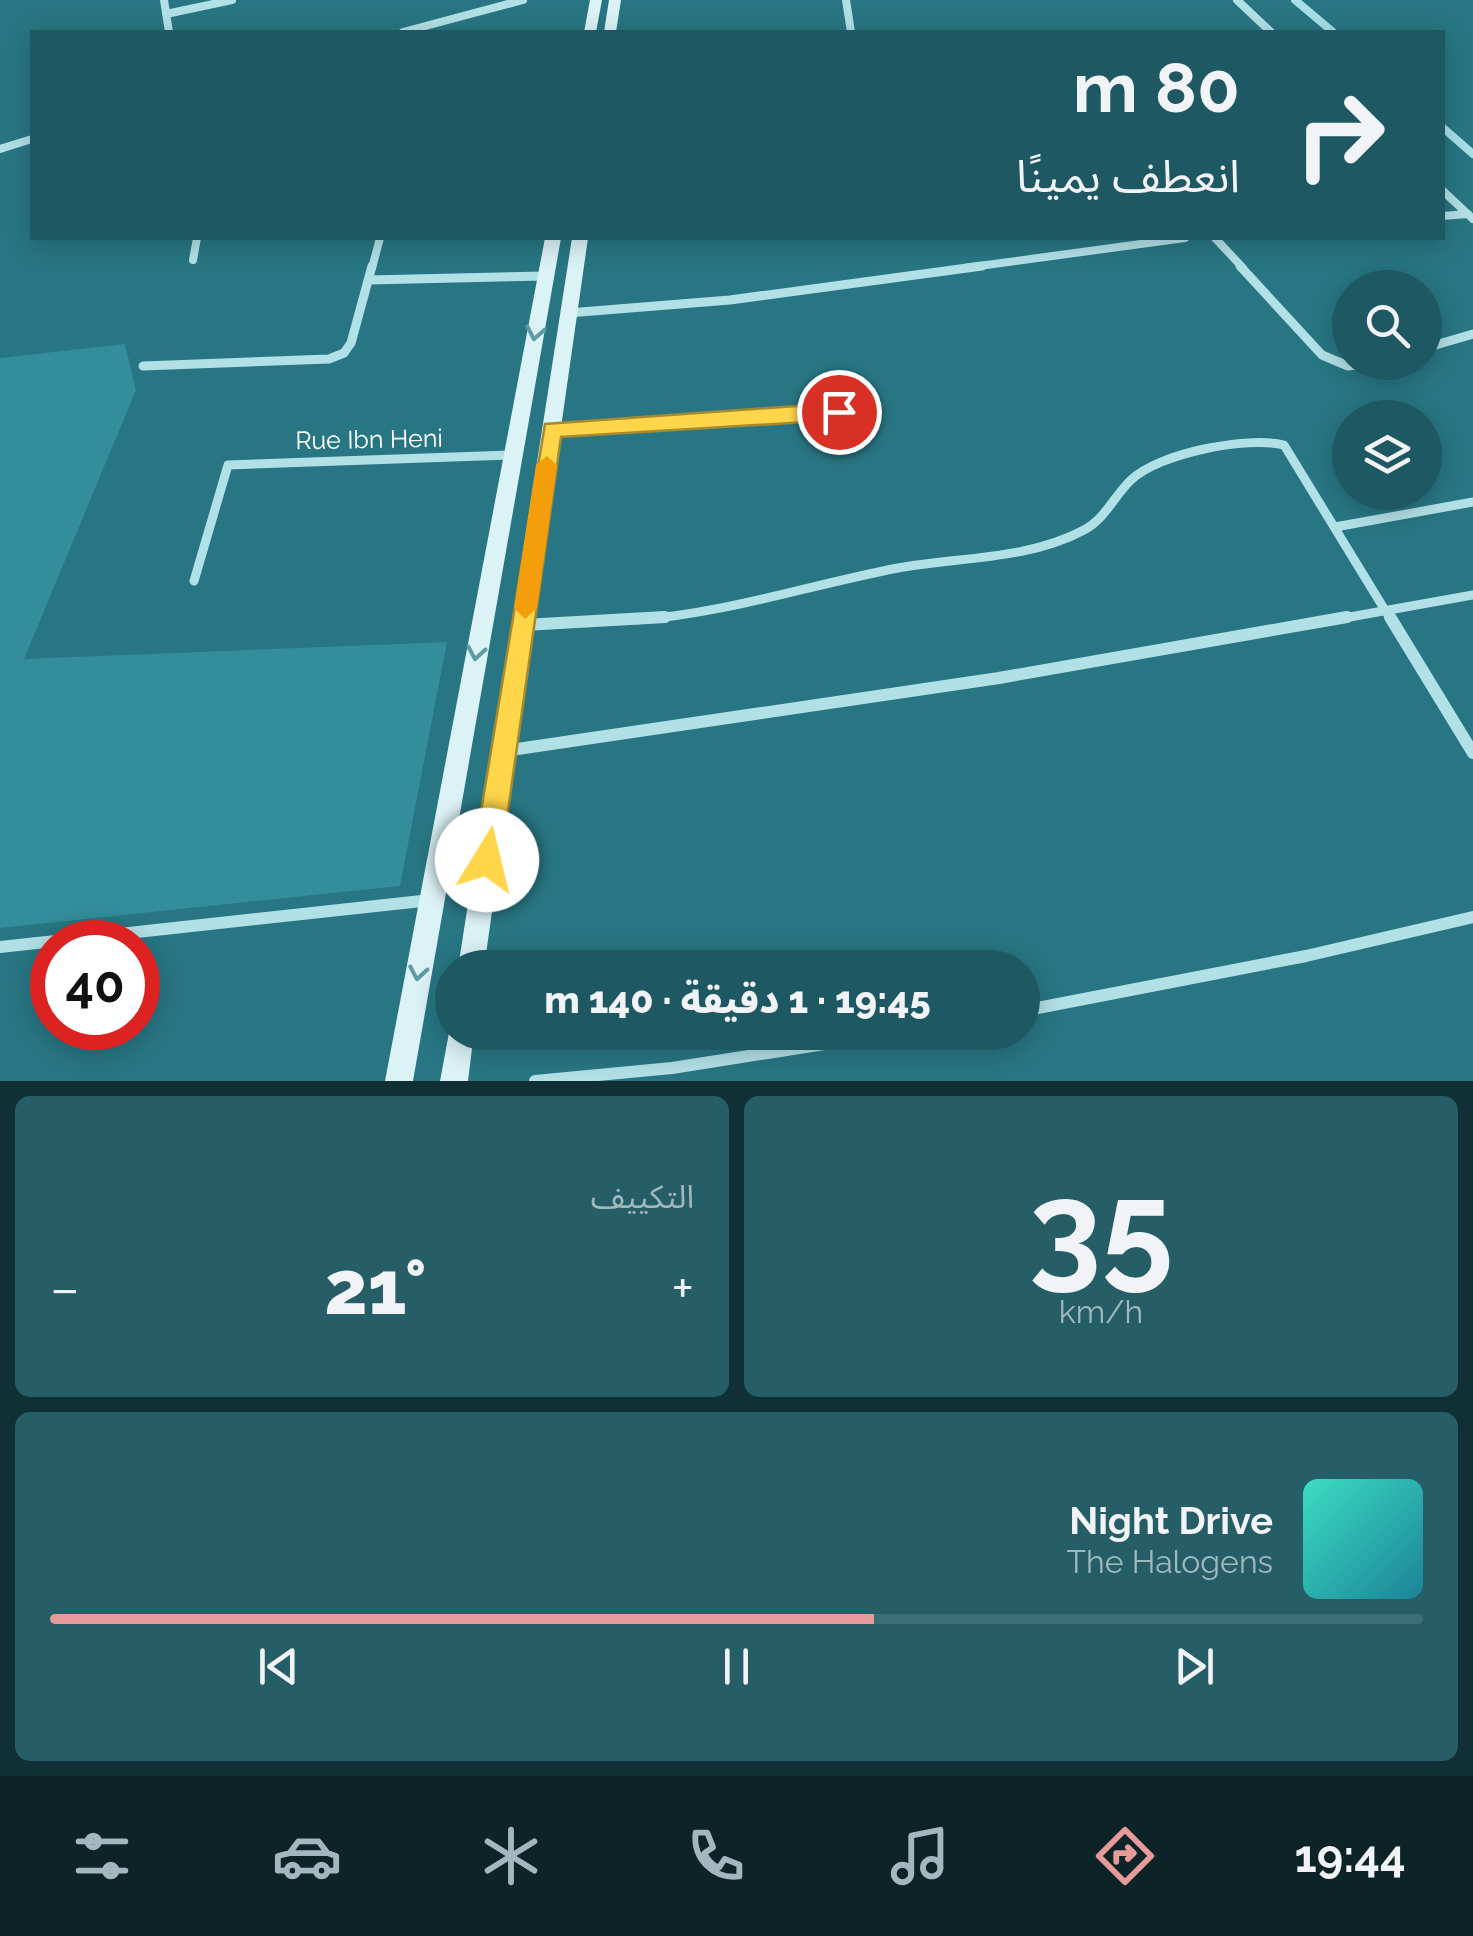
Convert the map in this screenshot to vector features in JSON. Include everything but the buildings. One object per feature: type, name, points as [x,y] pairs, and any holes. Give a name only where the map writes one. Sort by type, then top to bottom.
[{"type":"street","points":[[164,0],[169,30]]},
{"type":"street","points":[[166,14],[232,0]]},
{"type":"street","points":[[478,0],[483,10]]},
{"type":"street","points":[[411,30],[523,0]]},
{"type":"street","points":[[590,30],[596,0]]},
{"type":"street","points":[[610,30],[615,0]]},
{"type":"street","points":[[846,0],[852,30]]},
{"type":"street","points":[[1237,0],[1269,30]]},
{"type":"street","points":[[0,149],[30,140]]},
{"type":"street","points":[[1445,193],[1471,216]]},
{"type":"street","points":[[1445,216],[1471,216]]},
{"type":"street","points":[[193,260],[198,240]]},
{"type":"street","points":[[143,366],[329,359],[344,353],[351,343],[379,240]]},
{"type":"street","points":[[398,1081],[553,240]]},
{"type":"street","points":[[474,950],[580,240]]},
{"type":"street","points":[[568,313],[730,300],[1170,240]]},
{"type":"street","points":[[1217,240],[1322,354],[1332,359]]},
{"type":"street","points":[[368,280],[546,276]]},
{"type":"street","points":[[1442,343],[1473,334]]},
{"type":"street","points":[[552,430],[839,412]]},
{"type":"street","points":[[523,626],[664,618],[729,608],[899,568],[1052,542],[1086,529],[1110,511],[1138,473],[1255,440],[1284,445],[1390,612],[1473,753]]},
{"type":"street","name":"Rue Ibn Heni","points":[[194,581],[228,465],[511,456]]},
{"type":"street","points":[[1336,527],[1473,502]]},
{"type":"street","points":[[504,751],[999,678],[1473,595]]},
{"type":"street","points":[[0,947],[432,900]]},
{"type":"street","points":[[1040,1008],[1288,960],[1473,917]]},
{"type":"street","points":[[454,1081],[458,1050]]},
{"type":"street","points":[[534,1081],[672,1068],[786,1050]]},
{"type":"shaded area","points":[[125,344],[136,390],[24,659],[447,642],[400,886],[76,920],[30,920],[30,925],[0,928],[0,358]]},
{"type":"waterway","points":[[1295,0],[1331,30]]},
{"type":"waterway","points":[[1445,130],[1473,154]]},
{"type":"slow traffic","points":[[525,608],[547,465]]},
{"type":"route","points":[[487,860],[552,430],[839,412]]}]
